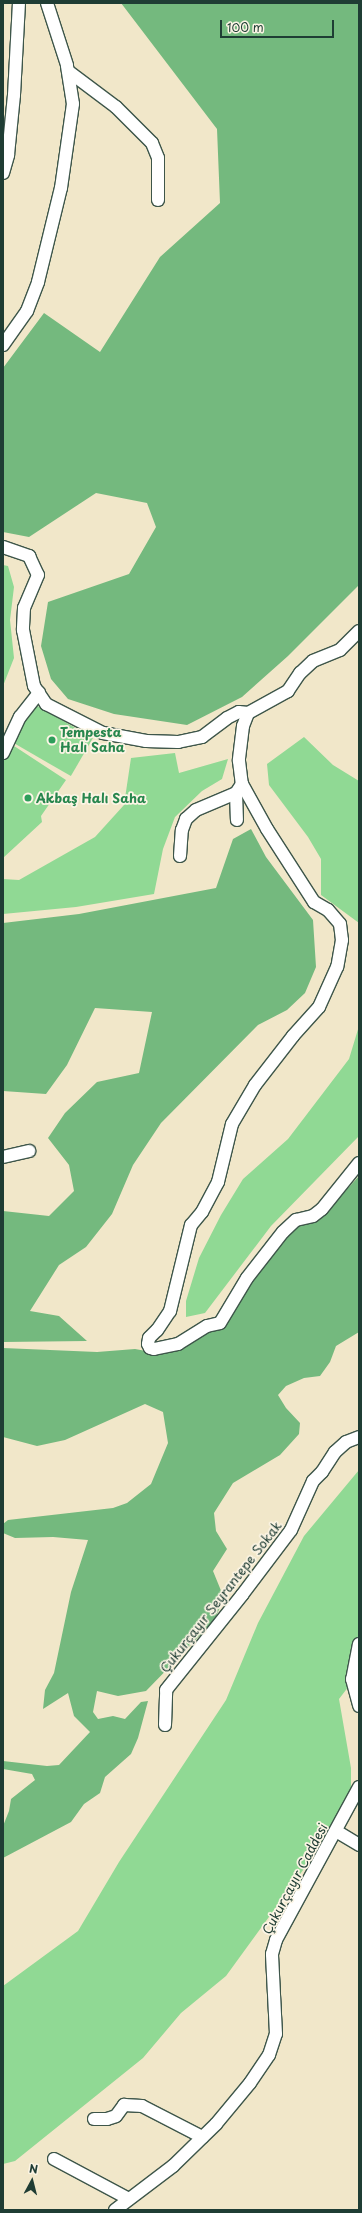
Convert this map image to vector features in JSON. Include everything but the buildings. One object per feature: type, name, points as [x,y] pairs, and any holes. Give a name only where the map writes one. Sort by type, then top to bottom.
[{"type":"street","points":[[3,173],[8,155],[14,95],[19,3]]},
{"type":"street","points":[[3,345],[27,311],[38,282],[61,188],[73,104],[68,72],[47,3]]},
{"type":"street","points":[[68,72],[116,107],[152,143],[158,158],[158,200]]},
{"type":"street","points":[[3,547],[29,556],[38,575],[24,608],[23,630],[34,686],[46,704],[102,733],[146,741],[178,742],[202,737],[227,718],[239,712],[248,713],[288,691],[300,673],[313,661],[340,650],[359,631]]},
{"type":"street","points":[[3,753],[20,717],[39,693]]},
{"type":"street","points":[[237,820],[240,754],[243,726],[248,713]]},
{"type":"street","points":[[180,856],[182,830],[186,819],[196,810],[239,788]]},
{"type":"street","points":[[239,788],[314,902],[328,910],[340,924],[342,940],[337,967],[319,1007],[293,1036],[255,1085],[232,1124],[218,1182],[202,1212],[191,1225],[170,1311],[157,1330],[149,1338],[148,1344],[150,1348],[154,1349],[178,1344],[207,1326],[220,1323],[247,1278],[283,1232],[296,1220],[313,1216],[322,1209],[359,1163]]},
{"type":"street","points":[[3,1158],[29,1151]]},
{"type":"street","name":"Çukurçayır Seyrantepe Sokak","points":[[165,1725],[166,1690],[242,1595],[291,1530],[313,1481],[340,1447],[346,1442],[359,1438]]},
{"type":"street","points":[[359,1644],[352,1679],[359,1706]]},
{"type":"street","name":"Çukurçayır Caddesi","points":[[115,2210],[173,2166],[216,2124],[236,2100],[269,2054],[276,2034],[272,1954],[276,1940],[359,1787]]},
{"type":"street","points":[[336,1831],[359,1845]]},
{"type":"street","points":[[94,2118],[107,2119],[116,2116],[124,2105],[142,2106],[202,2136]]},
{"type":"street","points":[[54,2160],[129,2199]]},
{"type":"green space","points":[[121,3],[359,3],[359,585],[288,656],[242,697],[187,725],[114,714],[68,699],[51,679],[41,646],[48,602],[129,574],[156,527],[147,503],[96,493],[29,537],[3,532],[3,368],[44,313],[100,352],[160,257],[220,203],[217,129]]},
{"type":"green space","points":[[3,565],[8,566],[14,587],[10,620],[14,658],[3,686]]},
{"type":"green space","name":"Tempesta Halı Saha","points":[[34,704],[93,738],[71,776],[12,742]]},
{"type":"green space","points":[[304,737],[333,765],[359,781],[359,923],[321,895],[321,859],[308,837],[269,785],[267,764]]},
{"type":"green space","name":"Akbaş Halı Saha","points":[[11,744],[66,780],[41,816],[42,822],[3,858],[3,760]]},
{"type":"green space","points":[[175,753],[179,773],[228,759],[222,779],[202,791],[175,817],[163,849],[154,894],[76,907],[3,914],[3,879],[19,880],[95,837],[124,805],[131,758]]},
{"type":"green space","points":[[251,829],[266,857],[313,920],[316,967],[305,993],[287,1010],[258,1025],[161,1123],[133,1165],[112,1214],[86,1247],[59,1265],[30,1311],[59,1316],[87,1341],[3,1342],[3,1211],[49,1216],[74,1191],[69,1165],[48,1138],[65,1113],[97,1082],[139,1073],[152,1012],[95,1008],[67,1065],[46,1094],[3,1091],[3,923],[79,914],[216,888],[233,839]]},
{"type":"green space","points":[[359,1026],[359,1136],[271,1226],[205,1313],[186,1317],[186,1301],[199,1258],[221,1215],[243,1179],[288,1139],[349,1059]]},
{"type":"green space","points":[[359,1176],[359,1332],[336,1346],[330,1362],[320,1376],[304,1378],[286,1386],[278,1395],[286,1408],[300,1423],[299,1434],[280,1455],[233,1483],[214,1513],[216,1531],[227,1549],[213,1571],[224,1598],[214,1621],[146,1691],[118,1696],[97,1691],[93,1712],[98,1719],[113,1716],[125,1719],[141,1702],[148,1701],[138,1738],[131,1754],[105,1777],[100,1793],[84,1804],[71,1822],[3,1858],[3,1826],[9,1811],[11,1799],[35,1780],[32,1774],[3,1769],[3,1761],[47,1766],[59,1765],[90,1732],[74,1716],[68,1693],[43,1709],[45,1690],[54,1673],[71,1592],[88,1540],[53,1537],[15,1538],[3,1533],[3,1524],[8,1520],[113,1508],[127,1503],[151,1484],[168,1443],[163,1412],[145,1404],[65,1440],[37,1446],[3,1437],[3,1348],[97,1352],[135,1349],[157,1353],[223,1326],[267,1260],[296,1227],[321,1218]]},
{"type":"green space","points":[[359,1470],[359,1673],[339,1699],[351,1768],[351,1804],[226,1976],[181,2013],[143,2058],[15,2161],[3,2164],[3,1986],[78,1931],[119,1862],[226,1700],[258,1623],[304,1536]]},
{"type":"place","name":"Tempesta Halı Saha","points":[[52,740]]},
{"type":"place","name":"Akbaş Halı Saha","points":[[28,798]]}]
